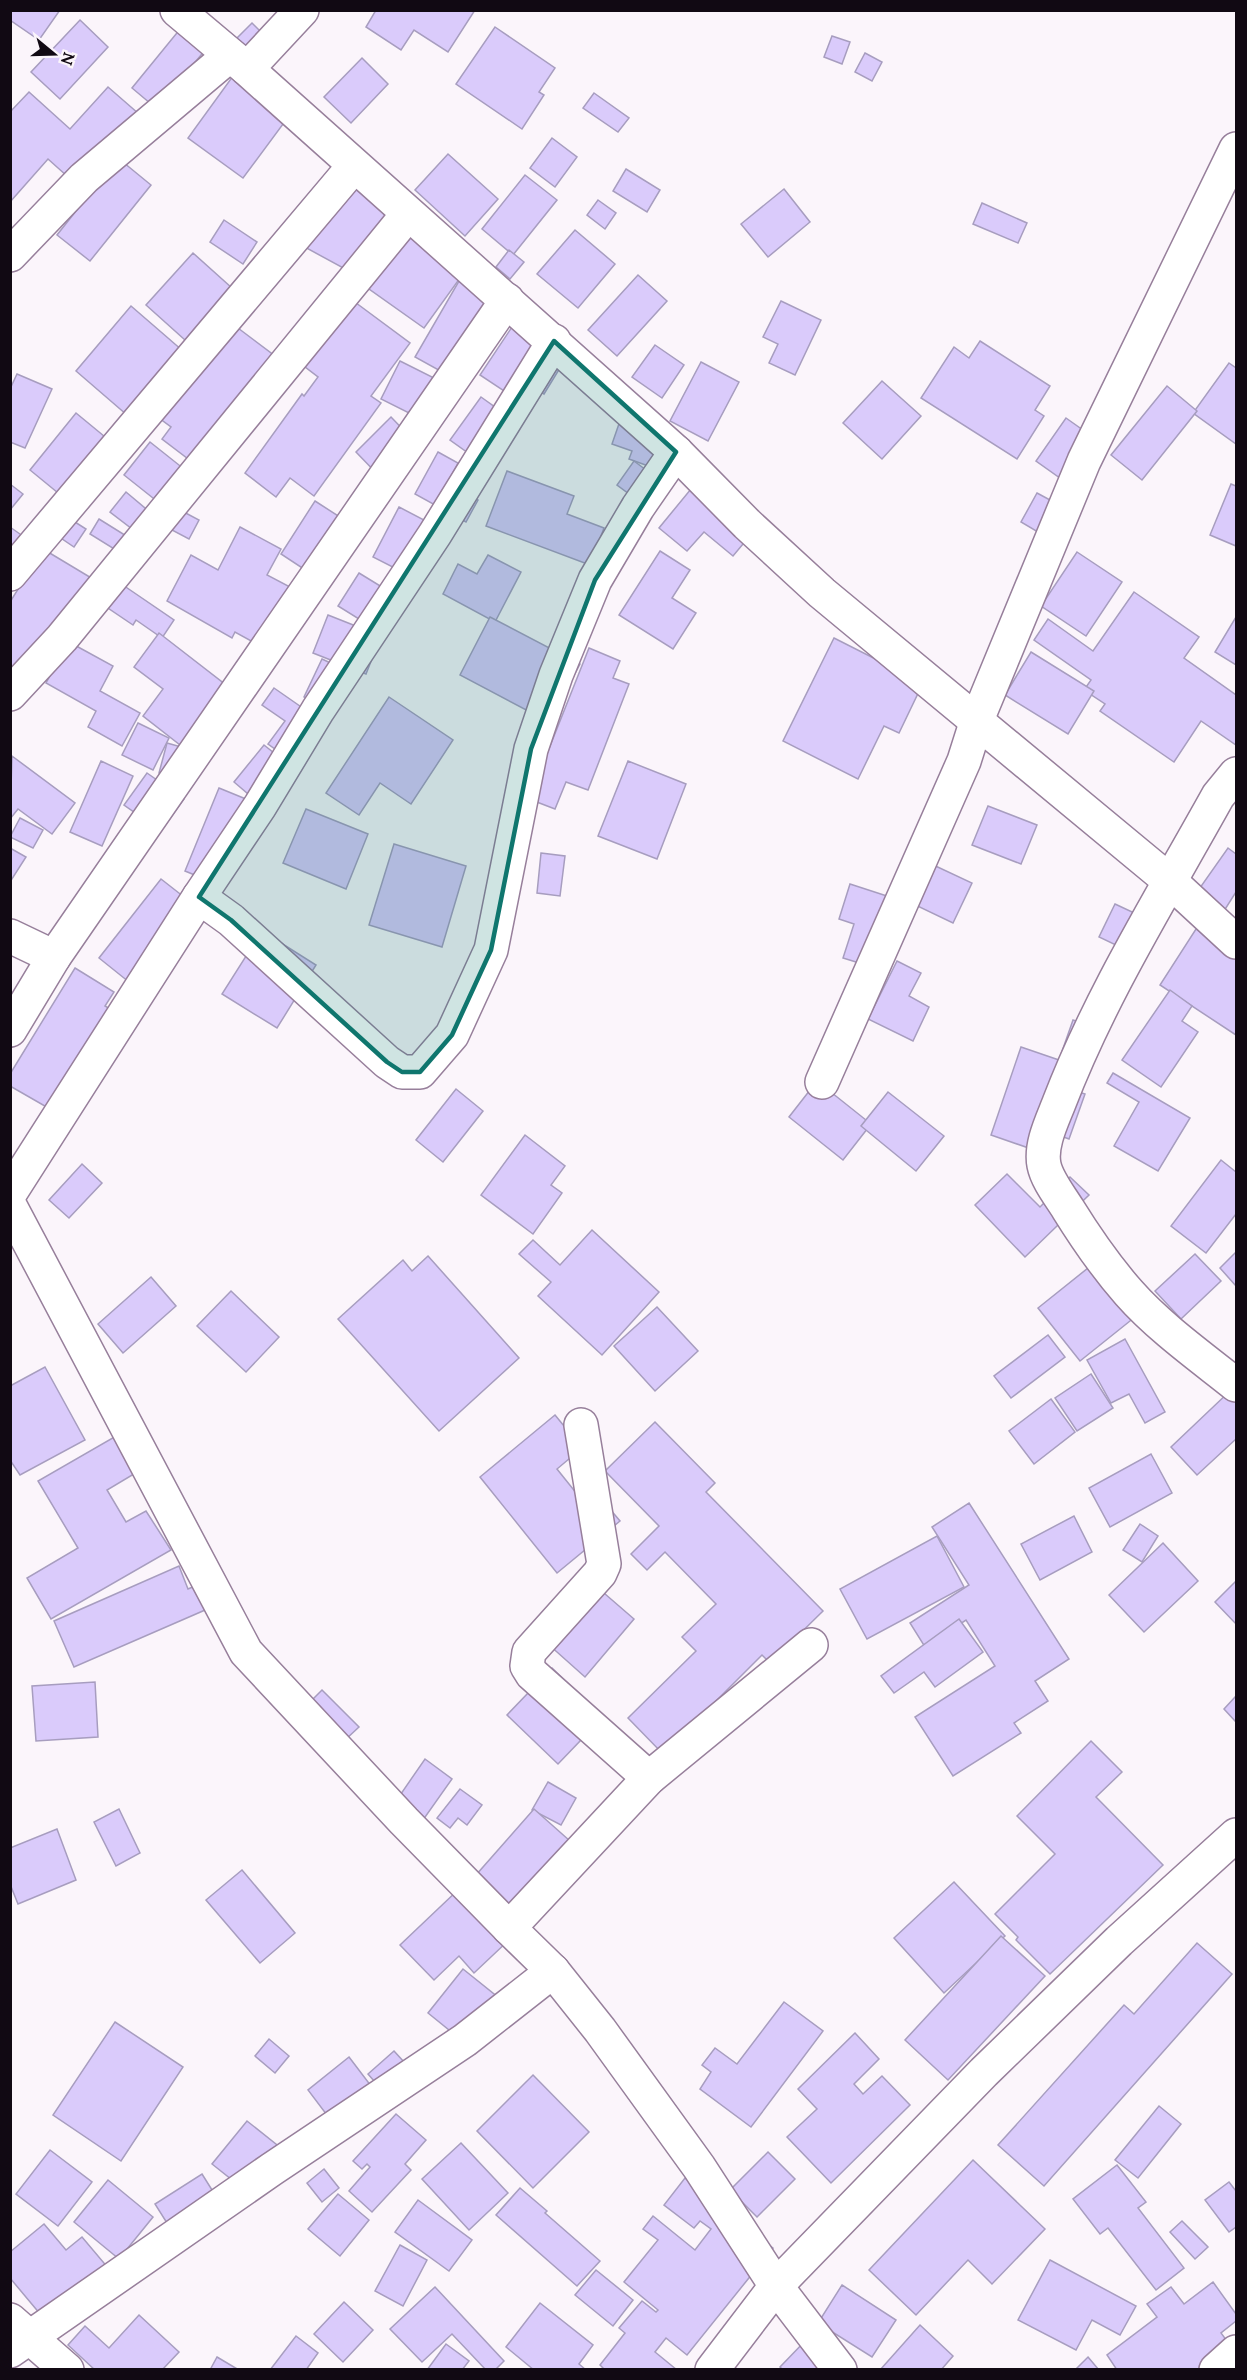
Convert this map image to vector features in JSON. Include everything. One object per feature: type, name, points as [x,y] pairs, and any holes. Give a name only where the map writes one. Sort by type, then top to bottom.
[{"type":"street","points":[[177,10],[328,140],[354,166],[554,341],[676,452],[747,524],[822,592],[1171,882],[1236,942]]},
{"type":"street","points":[[10,255],[84,178],[239,62],[302,10]]},
{"type":"street","points":[[822,1082],[964,761],[977,720],[1084,461],[1236,149]]},
{"type":"street","points":[[10,574],[354,166]]},
{"type":"street","points":[[10,694],[70,629],[408,214]]},
{"type":"street","points":[[12,1026],[54,957],[507,300]]},
{"type":"street","points":[[10,1193],[199,897],[260,806],[318,711],[435,534],[554,341]]},
{"type":"street","points":[[199,897],[231,920],[387,1062],[402,1072],[420,1072],[453,1035],[492,950],[531,749],[556,675],[591,591],[638,507],[676,452]]},
{"type":"street","points":[[1236,774],[1218,796],[1114,984],[1069,1078],[1051,1124],[1045,1147],[1044,1164],[1054,1187],[1086,1239],[1130,1294],[1236,1385]]},
{"type":"street","points":[[10,936],[54,957]]},
{"type":"street","points":[[10,1206],[246,1652],[388,1804],[554,1971],[600,2030],[699,2167],[776,2286],[840,2370]]},
{"type":"street","points":[[581,1425],[604,1564],[600,1573],[529,1652],[527,1666],[532,1674],[649,1778]]},
{"type":"street","points":[[509,1928],[649,1778],[811,1646]]},
{"type":"street","points":[[712,2370],[776,2286],[984,2072],[1119,1941],[1236,1835]]},
{"type":"street","points":[[67,2370],[17,2336],[136,2265],[272,2169],[465,2040],[554,1971]]},
{"type":"street","points":[[1216,2370],[1236,2352]]},
{"type":"highlighted area","points":[[554,341],[676,452],[595,580],[531,749],[491,950],[452,1035],[420,1072],[402,1072],[387,1062],[231,920],[199,897]]},
{"type":"building","points":[[10,10],[60,10],[39,40],[10,20]]},
{"type":"building","points":[[376,10],[475,10],[448,52],[414,30],[401,50],[366,27]]},
{"type":"building","points":[[80,20],[108,47],[60,99],[31,72]]},
{"type":"building","points":[[185,23],[210,44],[157,109],[132,88]]},
{"type":"building","points":[[252,23],[275,46],[259,61],[236,39]]},
{"type":"building","points":[[495,27],[555,68],[539,92],[544,95],[522,129],[456,84]]},
{"type":"building","points":[[832,36],[850,42],[842,64],[824,57]]},
{"type":"building","points":[[865,53],[882,62],[872,81],[855,72]]},
{"type":"building","points":[[362,58],[388,84],[351,123],[324,97]]},
{"type":"building","points":[[233,76],[289,116],[243,178],[188,138]]},
{"type":"building","points":[[108,87],[139,114],[77,185],[48,159],[10,202],[10,112],[29,92],[70,129]]},
{"type":"building","points":[[594,93],[629,118],[618,132],[583,108]]},
{"type":"building","points":[[552,138],[577,157],[555,187],[530,168]]},
{"type":"building","points":[[448,154],[498,199],[465,236],[415,190]]},
{"type":"building","points":[[118,158],[151,185],[90,261],[57,235]]},
{"type":"building","points":[[626,169],[660,190],[647,212],[613,191]]},
{"type":"building","points":[[339,174],[396,205],[358,276],[301,245]]},
{"type":"building","points":[[525,175],[557,200],[513,255],[482,229]]},
{"type":"building","points":[[784,189],[810,222],[768,257],[741,224]]},
{"type":"building","points":[[598,200],[616,213],[605,229],[587,215]]},
{"type":"building","points":[[982,203],[1027,223],[1018,243],[973,224]]},
{"type":"building","points":[[224,220],[257,242],[243,264],[210,242]]},
{"type":"building","points":[[406,222],[468,267],[424,328],[362,284]]},
{"type":"building","points":[[575,230],[615,264],[578,308],[537,274]]},
{"type":"building","points":[[509,250],[524,262],[510,279],[496,267]]},
{"type":"building","points":[[193,253],[232,288],[185,340],[146,305]]},
{"type":"building","points":[[638,275],[667,301],[617,356],[588,330]]},
{"type":"building","points":[[459,281],[496,303],[453,378],[415,357]]},
{"type":"building","points":[[344,294],[410,343],[371,396],[381,403],[314,496],[290,478],[276,497],[245,473],[302,394],[304,396],[318,377],[296,360]]},
{"type":"building","points":[[781,301],[821,320],[795,375],[769,363],[778,344],[763,337]]},
{"type":"building","points":[[131,306],[183,351],[127,415],[76,371]]},
{"type":"building","points":[[518,318],[543,335],[560,368],[544,394],[538,389],[527,406],[480,375]]},
{"type":"building","points":[[230,322],[279,359],[200,468],[162,439],[171,427],[159,418]]},
{"type":"building","points":[[980,341],[1050,386],[1035,410],[1044,416],[1017,459],[921,398],[954,347],[969,358]]},
{"type":"building","points":[[655,345],[684,365],[662,398],[632,377]]},
{"type":"building","points":[[400,361],[452,387],[433,425],[381,399]]},
{"type":"building","points":[[701,362],[739,382],[708,441],[670,421]]},
{"type":"building","points":[[1229,363],[1236,368],[1236,444],[1193,413]]},
{"type":"building","points":[[17,374],[52,389],[25,448],[10,442],[10,389]]},
{"type":"building","points":[[882,381],[921,416],[882,459],[843,423]]},
{"type":"building","points":[[1167,386],[1197,411],[1142,480],[1111,455]]},
{"type":"building","points":[[481,397],[516,422],[485,465],[450,440]]},
{"type":"building","points":[[76,413],[110,441],[63,497],[30,470]]},
{"type":"building","points":[[391,417],[417,444],[382,479],[356,452]]},
{"type":"building","points":[[621,418],[673,475],[629,459],[632,451],[612,444]]},
{"type":"building","points":[[1066,418],[1104,445],[1074,488],[1036,461]]},
{"type":"building","points":[[150,442],[184,469],[158,502],[124,475]]},
{"type":"building","points":[[438,452],[458,463],[447,484],[478,500],[466,522],[415,494]]},
{"type":"building","points":[[634,461],[662,482],[644,505],[617,485]]},
{"type":"building","points":[[507,471],[574,496],[567,514],[604,528],[590,565],[486,526]]},
{"type":"building","points":[[700,478],[758,526],[733,556],[704,532],[687,551],[659,528]]},
{"type":"building","points":[[10,484],[23,494],[10,510]]},
{"type":"building","points":[[1231,484],[1236,486],[1236,546],[1210,535]]},
{"type":"building","points":[[126,492],[151,513],[136,532],[110,512]]},
{"type":"building","points":[[1037,493],[1065,508],[1048,538],[1021,522]]},
{"type":"building","points":[[315,501],[360,530],[325,583],[281,554]]},
{"type":"building","points":[[399,507],[447,532],[422,582],[373,557]]},
{"type":"building","points":[[180,510],[199,520],[189,539],[170,529]]},
{"type":"building","points":[[64,515],[86,529],[74,547],[52,532]]},
{"type":"building","points":[[99,519],[128,537],[119,552],[90,534]]},
{"type":"building","points":[[10,527],[27,539],[10,555]]},
{"type":"building","points":[[240,527],[281,549],[267,575],[311,598],[280,657],[235,632],[232,638],[167,601],[191,555],[218,570]]},
{"type":"building","points":[[43,549],[93,579],[10,672],[10,602]]},
{"type":"building","points":[[660,551],[690,570],[672,598],[696,613],[673,649],[619,615]]},
{"type":"building","points":[[1077,552],[1122,582],[1086,636],[1041,606]]},
{"type":"building","points":[[488,555],[521,572],[495,622],[443,594],[458,564],[477,574]]},
{"type":"building","points":[[359,573],[395,595],[375,629],[338,606]]},
{"type":"building","points":[[117,581],[174,620],[162,638],[136,620],[133,625],[102,604]]},
{"type":"building","points":[[1134,592],[1199,637],[1184,658],[1236,695],[1236,745],[1201,721],[1174,762],[1100,711],[1105,704],[1084,690],[1091,680],[1034,640],[1048,619],[1093,651]]},
{"type":"building","points":[[328,615],[381,636],[366,674],[313,653]]},
{"type":"building","points":[[490,617],[580,664],[549,722],[460,675]]},
{"type":"building","points":[[1236,617],[1236,665],[1215,652]]},
{"type":"building","points":[[159,633],[235,692],[189,752],[143,716],[163,689],[134,667]]},
{"type":"building","points":[[834,638],[923,683],[899,733],[884,726],[858,779],[783,741]]},
{"type":"building","points":[[69,642],[113,666],[100,691],[140,713],[122,746],[88,727],[96,711],[46,683]]},
{"type":"building","points":[[589,648],[620,661],[613,678],[629,684],[588,790],[566,782],[555,809],[529,799]]},
{"type":"building","points":[[1031,652],[1094,691],[1068,734],[1005,695]]},
{"type":"building","points":[[322,659],[354,674],[336,713],[304,697]]},
{"type":"building","points":[[274,688],[327,725],[299,766],[268,744],[285,721],[262,705]]},
{"type":"building","points":[[389,697],[453,740],[411,804],[380,783],[359,815],[326,793]]},
{"type":"building","points":[[138,723],[169,738],[153,770],[122,755]]},
{"type":"building","points":[[167,743],[192,750],[184,780],[159,773]]},
{"type":"building","points":[[264,745],[293,768],[262,806],[234,782]]},
{"type":"building","points":[[12,756],[75,803],[52,834],[18,809],[10,819]]},
{"type":"building","points":[[101,761],[133,776],[102,846],[70,832]]},
{"type":"building","points":[[628,761],[686,784],[657,859],[598,836]]},
{"type":"building","points":[[147,773],[184,799],[161,831],[124,805]]},
{"type":"building","points":[[219,788],[258,804],[224,887],[185,871]]},
{"type":"building","points":[[988,806],[1037,825],[1021,864],[972,845]]},
{"type":"building","points":[[306,809],[368,834],[346,889],[283,863]]},
{"type":"building","points":[[20,818],[43,830],[33,848],[10,837]]},
{"type":"building","points":[[394,844],[466,866],[442,947],[369,925]]},
{"type":"building","points":[[10,848],[26,857],[10,882]]},
{"type":"building","points":[[1228,848],[1236,854],[1236,892],[1224,911],[1197,892]]},
{"type":"building","points":[[541,853],[565,856],[560,896],[537,893]]},
{"type":"building","points":[[927,862],[972,883],[953,923],[909,902]]},
{"type":"building","points":[[161,879],[202,911],[139,990],[99,958]]},
{"type":"building","points":[[850,884],[890,897],[869,966],[843,958],[854,924],[839,919]]},
{"type":"building","points":[[1115,904],[1158,924],[1143,958],[1099,937]]},
{"type":"building","points":[[1196,929],[1236,956],[1236,1035],[1160,985]]},
{"type":"building","points":[[262,931],[316,965],[277,1028],[222,994]]},
{"type":"building","points":[[897,961],[921,973],[909,996],[929,1007],[913,1041],[868,1019]]},
{"type":"building","points":[[75,968],[114,992],[105,1006],[120,1015],[50,1109],[10,1086],[10,1074]]},
{"type":"building","points":[[1170,990],[1192,1006],[1182,1021],[1198,1032],[1161,1087],[1122,1060]]},
{"type":"building","points":[[1073,1020],[1099,1029],[1062,1087],[1085,1094],[1069,1139],[1050,1132],[1043,1153],[991,1135],[1021,1047],[1059,1060]]},
{"type":"building","points":[[1113,1073],[1190,1118],[1158,1171],[1114,1146],[1139,1102],[1107,1083]]},
{"type":"building","points":[[817,1081],[871,1124],[843,1160],[789,1117]]},
{"type":"building","points":[[456,1089],[483,1111],[443,1162],[416,1140]]},
{"type":"building","points":[[888,1092],[944,1136],[916,1171],[861,1126]]},
{"type":"building","points":[[525,1135],[565,1166],[551,1185],[562,1193],[533,1234],[481,1195]]},
{"type":"building","points":[[1221,1160],[1236,1172],[1236,1214],[1206,1253],[1171,1226]]},
{"type":"building","points":[[82,1164],[102,1183],[69,1218],[49,1200]]},
{"type":"building","points":[[1007,1174],[1040,1207],[1070,1177],[1089,1195],[1025,1257],[975,1205]]},
{"type":"building","points":[[592,1230],[659,1292],[602,1355],[538,1296],[551,1282],[519,1254],[533,1240],[560,1265]]},
{"type":"building","points":[[1236,1252],[1236,1286],[1220,1268]]},
{"type":"building","points":[[1195,1254],[1221,1281],[1181,1319],[1155,1291]]},
{"type":"building","points":[[428,1256],[519,1358],[439,1431],[338,1319],[403,1260],[412,1271]]},
{"type":"building","points":[[1098,1260],[1140,1313],[1080,1361],[1038,1308]]},
{"type":"building","points":[[151,1277],[176,1306],[123,1353],[98,1324]]},
{"type":"building","points":[[231,1291],[279,1337],[246,1372],[197,1326]]},
{"type":"building","points":[[657,1307],[698,1351],[655,1391],[614,1346]]},
{"type":"building","points":[[1048,1335],[1065,1357],[1011,1398],[994,1376]]},
{"type":"building","points":[[1125,1339],[1165,1412],[1145,1423],[1129,1394],[1111,1403],[1087,1360]]},
{"type":"building","points":[[45,1367],[85,1440],[20,1475],[10,1460],[10,1386]]},
{"type":"building","points":[[1091,1374],[1113,1408],[1077,1431],[1055,1398]]},
{"type":"building","points":[[1232,1389],[1236,1394],[1236,1439],[1197,1475],[1171,1447]]},
{"type":"building","points":[[1051,1399],[1075,1432],[1034,1464],[1009,1431]]},
{"type":"building","points":[[555,1415],[582,1448],[557,1469],[581,1499],[593,1489],[620,1521],[557,1573],[480,1477]]},
{"type":"building","points":[[655,1422],[715,1483],[706,1492],[823,1611],[770,1663],[762,1655],[663,1754],[628,1718],[696,1651],[682,1637],[716,1604],[665,1552],[647,1570],[631,1554],[659,1526],[605,1471]]},
{"type":"building","points":[[123,1432],[144,1468],[107,1490],[126,1522],[146,1511],[171,1550],[51,1619],[27,1578],[78,1548],[38,1481]]},
{"type":"building","points":[[1151,1454],[1172,1493],[1110,1527],[1089,1488]]},
{"type":"building","points":[[969,1503],[1069,1659],[1035,1681],[1048,1701],[1014,1723],[1021,1733],[953,1776],[915,1717],[995,1666],[966,1620],[925,1647],[910,1623],[969,1585],[932,1527]]},
{"type":"building","points":[[1074,1516],[1092,1552],[1040,1580],[1021,1544]]},
{"type":"building","points":[[1140,1524],[1158,1536],[1142,1562],[1123,1550]]},
{"type":"building","points":[[937,1536],[964,1587],[867,1639],[840,1589]]},
{"type":"building","points":[[1163,1543],[1198,1581],[1144,1632],[1109,1595]]},
{"type":"building","points":[[179,1566],[188,1589],[202,1583],[212,1607],[74,1667],[54,1621]]},
{"type":"building","points":[[1236,1581],[1236,1624],[1215,1602]]},
{"type":"building","points":[[597,1587],[634,1619],[585,1677],[548,1644]]},
{"type":"building","points":[[959,1619],[983,1652],[935,1687],[924,1672],[894,1693],[881,1676]]},
{"type":"building","points":[[552,1668],[612,1726],[583,1738],[558,1764],[507,1715]]},
{"type":"building","points":[[95,1682],[98,1737],[36,1741],[32,1686]]},
{"type":"building","points":[[322,1690],[359,1727],[345,1740],[309,1703]]},
{"type":"building","points":[[1236,1696],[1236,1722],[1224,1709]]},
{"type":"building","points":[[1091,1741],[1122,1772],[1096,1797],[1163,1865],[1050,1974],[1016,1940],[1018,1937],[995,1914],[1055,1854],[1017,1816]]},
{"type":"building","points":[[425,1759],[452,1779],[423,1820],[396,1801]]},
{"type":"building","points":[[548,1782],[576,1798],[561,1825],[532,1810]]},
{"type":"building","points":[[460,1789],[482,1805],[467,1825],[458,1818],[450,1828],[437,1818]]},
{"type":"building","points":[[119,1809],[140,1853],[116,1866],[94,1822]]},
{"type":"building","points":[[534,1809],[570,1841],[512,1907],[476,1875]]},
{"type":"building","points":[[57,1829],[76,1880],[18,1904],[10,1884],[10,1848]]},
{"type":"building","points":[[242,1870],[295,1933],[260,1963],[206,1900]]},
{"type":"building","points":[[954,1882],[1005,1936],[944,1993],[894,1938]]},
{"type":"building","points":[[460,1888],[509,1940],[474,1973],[459,1956],[434,1980],[400,1945]]},
{"type":"building","points":[[1001,1936],[1045,1976],[948,2080],[905,2040]]},
{"type":"building","points":[[1197,1943],[1232,1974],[1044,2186],[998,2145],[1124,2005],[1134,2014]]},
{"type":"building","points":[[463,1969],[499,1998],[470,2047],[428,2013]]},
{"type":"building","points":[[784,2002],[823,2031],[751,2127],[700,2089],[711,2072],[702,2065],[715,2048],[737,2064]]},
{"type":"building","points":[[115,2022],[183,2067],[121,2161],[53,2115]]},
{"type":"building","points":[[855,2033],[879,2059],[854,2084],[863,2094],[882,2076],[910,2105],[831,2183],[787,2137],[817,2109],[798,2089]]},
{"type":"building","points":[[269,2039],[289,2056],[275,2073],[255,2056]]},
{"type":"building","points":[[394,2051],[415,2074],[388,2097],[368,2074]]},
{"type":"building","points":[[349,2057],[381,2099],[339,2131],[308,2090]]},
{"type":"building","points":[[533,2075],[589,2132],[533,2188],[477,2131]]},
{"type":"building","points":[[1159,2106],[1181,2124],[1138,2178],[1115,2160]]},
{"type":"building","points":[[396,2114],[426,2140],[405,2164],[411,2170],[372,2212],[349,2191],[370,2167],[367,2164],[362,2169],[353,2161]]},
{"type":"building","points":[[247,2121],[291,2156],[256,2199],[212,2164]]},
{"type":"building","points":[[461,2143],[508,2193],[469,2230],[422,2179]]},
{"type":"building","points":[[50,2150],[92,2182],[58,2226],[16,2194]]},
{"type":"building","points":[[768,2152],[795,2179],[757,2217],[730,2190]]},
{"type":"building","points":[[973,2160],[1045,2229],[992,2284],[968,2260],[916,2315],[869,2270]]},
{"type":"building","points":[[1117,2165],[1146,2202],[1138,2208],[1184,2268],[1156,2290],[1108,2228],[1100,2234],[1073,2199]]},
{"type":"building","points":[[324,2169],[339,2188],[322,2202],[307,2183]]},
{"type":"building","points":[[202,2174],[224,2209],[177,2239],[155,2204]]},
{"type":"building","points":[[685,2178],[773,2248],[687,2355],[666,2338],[655,2352],[677,2370],[605,2370],[600,2365],[625,2333],[619,2328],[642,2301],[656,2312],[658,2310],[624,2282],[658,2240],[643,2229],[653,2216],[695,2250],[711,2229],[700,2221],[694,2228],[664,2205]]},
{"type":"building","points":[[108,2180],[153,2217],[119,2259],[74,2222]]},
{"type":"building","points":[[1229,2182],[1236,2191],[1236,2227],[1229,2232],[1205,2200]]},
{"type":"building","points":[[520,2188],[600,2261],[577,2286],[496,2215]]},
{"type":"building","points":[[338,2194],[369,2220],[340,2256],[308,2229]]},
{"type":"building","points":[[418,2200],[472,2240],[449,2271],[395,2232]]},
{"type":"building","points":[[1182,2221],[1208,2247],[1195,2259],[1170,2232]]},
{"type":"building","points":[[44,2224],[66,2250],[82,2237],[120,2282],[51,2327],[10,2278],[10,2252]]},
{"type":"building","points":[[400,2245],[427,2260],[403,2306],[375,2291]]},
{"type":"building","points":[[1050,2260],[1136,2306],[1120,2335],[1092,2320],[1076,2350],[1018,2320]]},
{"type":"building","points":[[596,2270],[633,2300],[613,2326],[575,2295]]},
{"type":"building","points":[[1213,2282],[1236,2314],[1236,2321],[1221,2333],[1230,2345],[1197,2370],[1117,2370],[1107,2355],[1157,2317],[1147,2304],[1171,2287],[1184,2304]]},
{"type":"building","points":[[842,2285],[896,2320],[872,2357],[818,2323]]},
{"type":"building","points":[[435,2287],[504,2361],[495,2370],[486,2370],[452,2334],[422,2362],[390,2329]]},
{"type":"building","points":[[344,2302],[373,2330],[343,2362],[314,2334]]},
{"type":"building","points":[[540,2303],[593,2345],[579,2364],[586,2370],[534,2370],[506,2347]]},
{"type":"building","points":[[139,2315],[179,2352],[162,2370],[95,2370],[68,2345],[85,2326],[109,2348]]},
{"type":"building","points":[[920,2325],[953,2356],[941,2370],[880,2370]]},
{"type":"building","points":[[296,2336],[318,2353],[306,2370],[270,2370]]},
{"type":"building","points":[[806,2340],[836,2370],[783,2370],[780,2367]]},
{"type":"building","points":[[446,2344],[469,2361],[462,2370],[427,2370]]},
{"type":"building","points":[[217,2357],[239,2370],[210,2370]]},
{"type":"building","points":[[1088,2357],[1099,2370],[1075,2370]]}]
